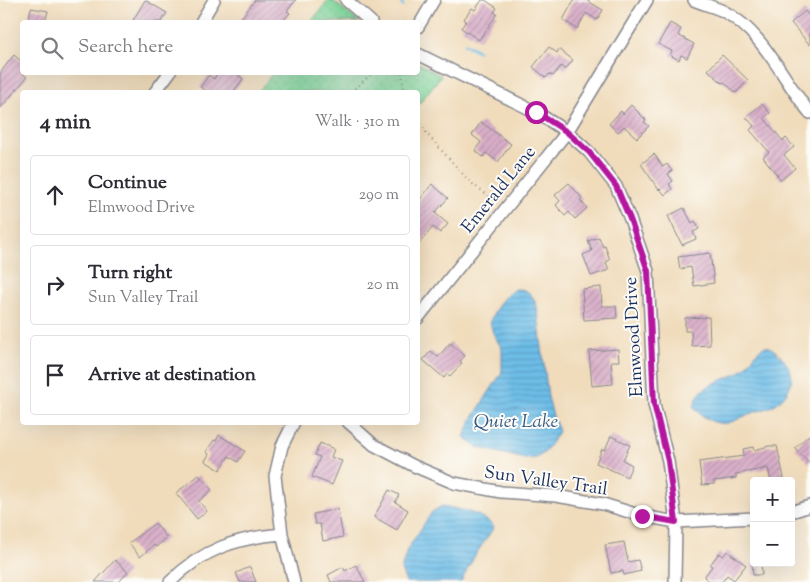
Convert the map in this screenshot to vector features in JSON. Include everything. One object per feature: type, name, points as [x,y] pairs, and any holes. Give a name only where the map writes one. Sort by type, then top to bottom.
[{"type":"street","points":[[202,20],[214,0]]},
{"type":"street","points":[[346,0],[369,20]]},
{"type":"street","points":[[420,24],[434,0]]},
{"type":"street","name":"Emerald Lane","points":[[420,315],[567,132],[647,0]]},
{"type":"street","points":[[694,0],[724,12],[742,24],[774,61],[810,114]]},
{"type":"street","name":"Elmwood Drive","points":[[420,55],[536,112],[567,132],[589,152],[616,186],[648,271],[654,404],[668,461],[676,522],[675,582]]},
{"type":"street","points":[[156,90],[168,75]]},
{"type":"street","points":[[292,425],[282,446],[275,476],[282,534],[294,582]]},
{"type":"street","name":"Sun Valley Trail","points":[[351,425],[374,445],[414,466],[454,483],[501,492],[565,497],[603,504],[642,516],[676,522],[750,518]]},
{"type":"street","points":[[795,511],[810,506]]},
{"type":"street","points":[[170,582],[181,571],[214,549],[253,536],[282,534]]},
{"type":"path","points":[[353,90],[371,75]]},
{"type":"path","points":[[402,75],[404,90]]},
{"type":"path","points":[[420,122],[427,134],[470,182],[505,209]]},
{"type":"green space","points":[[328,0],[332,0],[357,20],[313,20]]},
{"type":"green space","points":[[420,64],[441,76],[420,102],[420,90],[260,90],[271,75],[420,75]]},
{"type":"water","name":"Quiet Lake","points":[[516,289],[524,290],[530,294],[537,307],[548,397],[559,431],[545,452],[537,458],[525,459],[477,447],[464,437],[472,419],[502,372],[502,349],[493,333],[490,321],[503,298]]},
{"type":"water","points":[[766,346],[779,355],[790,369],[790,386],[779,401],[769,408],[726,423],[706,418],[697,411],[694,407],[696,399],[706,388],[741,371]]},
{"type":"water","points":[[442,506],[477,515],[494,527],[474,557],[461,582],[406,582],[401,570],[407,550],[432,512]]},
{"type":"building","points":[[145,0],[167,13],[162,20],[133,20]]},
{"type":"building","points":[[255,0],[296,0],[287,11],[290,13],[284,20],[240,20]]},
{"type":"building","points":[[482,0],[497,8],[494,12],[497,14],[479,40],[461,28],[466,21],[464,19],[472,8],[475,10]]},
{"type":"building","points":[[574,0],[586,0],[603,10],[597,20],[586,13],[577,29],[563,20]]},
{"type":"building","points":[[31,8],[48,11],[46,20],[28,20]]},
{"type":"building","points":[[805,11],[810,17],[810,45],[791,23]]},
{"type":"building","points":[[670,23],[681,29],[678,35],[694,44],[687,58],[681,55],[679,60],[670,55],[672,51],[658,44]]},
{"type":"building","points":[[549,47],[557,53],[559,49],[573,60],[565,70],[561,66],[553,76],[549,74],[546,78],[533,67]]},
{"type":"building","points":[[14,55],[20,60],[20,75],[27,77],[0,109],[0,73]]},
{"type":"building","points":[[722,55],[748,80],[736,93],[708,70]]},
{"type":"building","points":[[209,75],[214,79],[216,75],[238,75],[243,79],[235,90],[205,90],[200,87]]},
{"type":"building","points":[[762,104],[770,113],[764,118],[783,141],[786,138],[794,147],[784,155],[795,168],[781,180],[763,157],[769,152],[750,130],[754,126],[746,117]]},
{"type":"building","points":[[631,105],[646,120],[644,122],[649,126],[637,138],[624,126],[618,132],[609,124],[621,111],[623,114]]},
{"type":"building","points":[[481,122],[511,144],[498,162],[486,153],[483,157],[475,150],[481,142],[472,135]]},
{"type":"building","points":[[654,154],[663,167],[667,164],[672,171],[668,174],[673,181],[669,184],[672,189],[665,195],[659,190],[641,164]]},
{"type":"building","points":[[569,183],[582,198],[580,200],[587,208],[575,219],[569,212],[565,216],[556,205],[560,201],[555,195]]},
{"type":"building","points":[[432,184],[448,198],[435,213],[448,224],[440,233],[433,227],[420,243],[420,199]]},
{"type":"building","points":[[684,208],[692,223],[695,221],[699,229],[693,232],[696,239],[682,245],[668,216]]},
{"type":"building","points":[[599,237],[603,247],[605,246],[610,260],[606,262],[609,270],[591,276],[583,255],[592,251],[588,241]]},
{"type":"building","points":[[710,253],[714,283],[694,286],[691,267],[680,269],[678,257]]},
{"type":"building","points":[[601,287],[602,306],[616,306],[617,318],[584,320],[582,289]]},
{"type":"building","points":[[709,317],[710,345],[692,346],[691,331],[685,331],[685,318]]},
{"type":"building","points":[[450,343],[465,356],[460,361],[462,363],[450,376],[447,374],[444,378],[423,360],[431,351],[438,357]]},
{"type":"building","points":[[618,349],[619,361],[611,361],[613,384],[592,386],[589,351]]},
{"type":"building","points":[[810,434],[810,464],[795,448]]},
{"type":"building","points":[[219,435],[245,451],[238,462],[229,456],[220,470],[205,461],[209,454],[206,452]]},
{"type":"building","points":[[611,436],[630,445],[623,460],[632,465],[627,477],[596,463],[602,449],[605,450]]},
{"type":"building","points":[[320,443],[334,449],[331,457],[342,461],[332,485],[312,477],[320,457],[315,455]]},
{"type":"building","points":[[777,446],[784,477],[770,477],[768,468],[736,474],[736,478],[702,485],[699,462],[744,456],[743,449],[753,447],[754,450]]},
{"type":"building","points":[[199,475],[212,490],[199,501],[207,511],[197,519],[176,493]]},
{"type":"building","points":[[389,490],[399,495],[395,502],[408,510],[397,530],[374,517]]},
{"type":"building","points":[[338,509],[343,537],[323,541],[320,524],[315,524],[313,514]]},
{"type":"building","points":[[155,523],[167,538],[156,547],[154,545],[140,557],[129,543]]},
{"type":"building","points":[[624,542],[628,562],[638,560],[641,571],[624,575],[623,571],[611,573],[605,545]]},
{"type":"building","points":[[727,551],[746,565],[734,580],[727,575],[722,582],[711,582],[704,577],[712,566],[710,565],[719,553],[723,556]]},
{"type":"building","points":[[115,560],[128,572],[119,582],[95,582]]},
{"type":"building","points":[[356,565],[365,582],[331,582],[328,575],[343,567],[345,571]]},
{"type":"building","points":[[250,567],[256,582],[240,582],[236,573]]},
{"type":"building","points":[[752,567],[761,567],[762,575],[753,575]]},
{"type":"waterway","points":[[400,0],[403,6]]},
{"type":"waterway","points":[[465,44],[478,51]]},
{"type":"route","points":[[536,112],[567,132],[589,152],[616,186],[648,271],[654,404],[668,461],[676,522],[642,516]]}]
